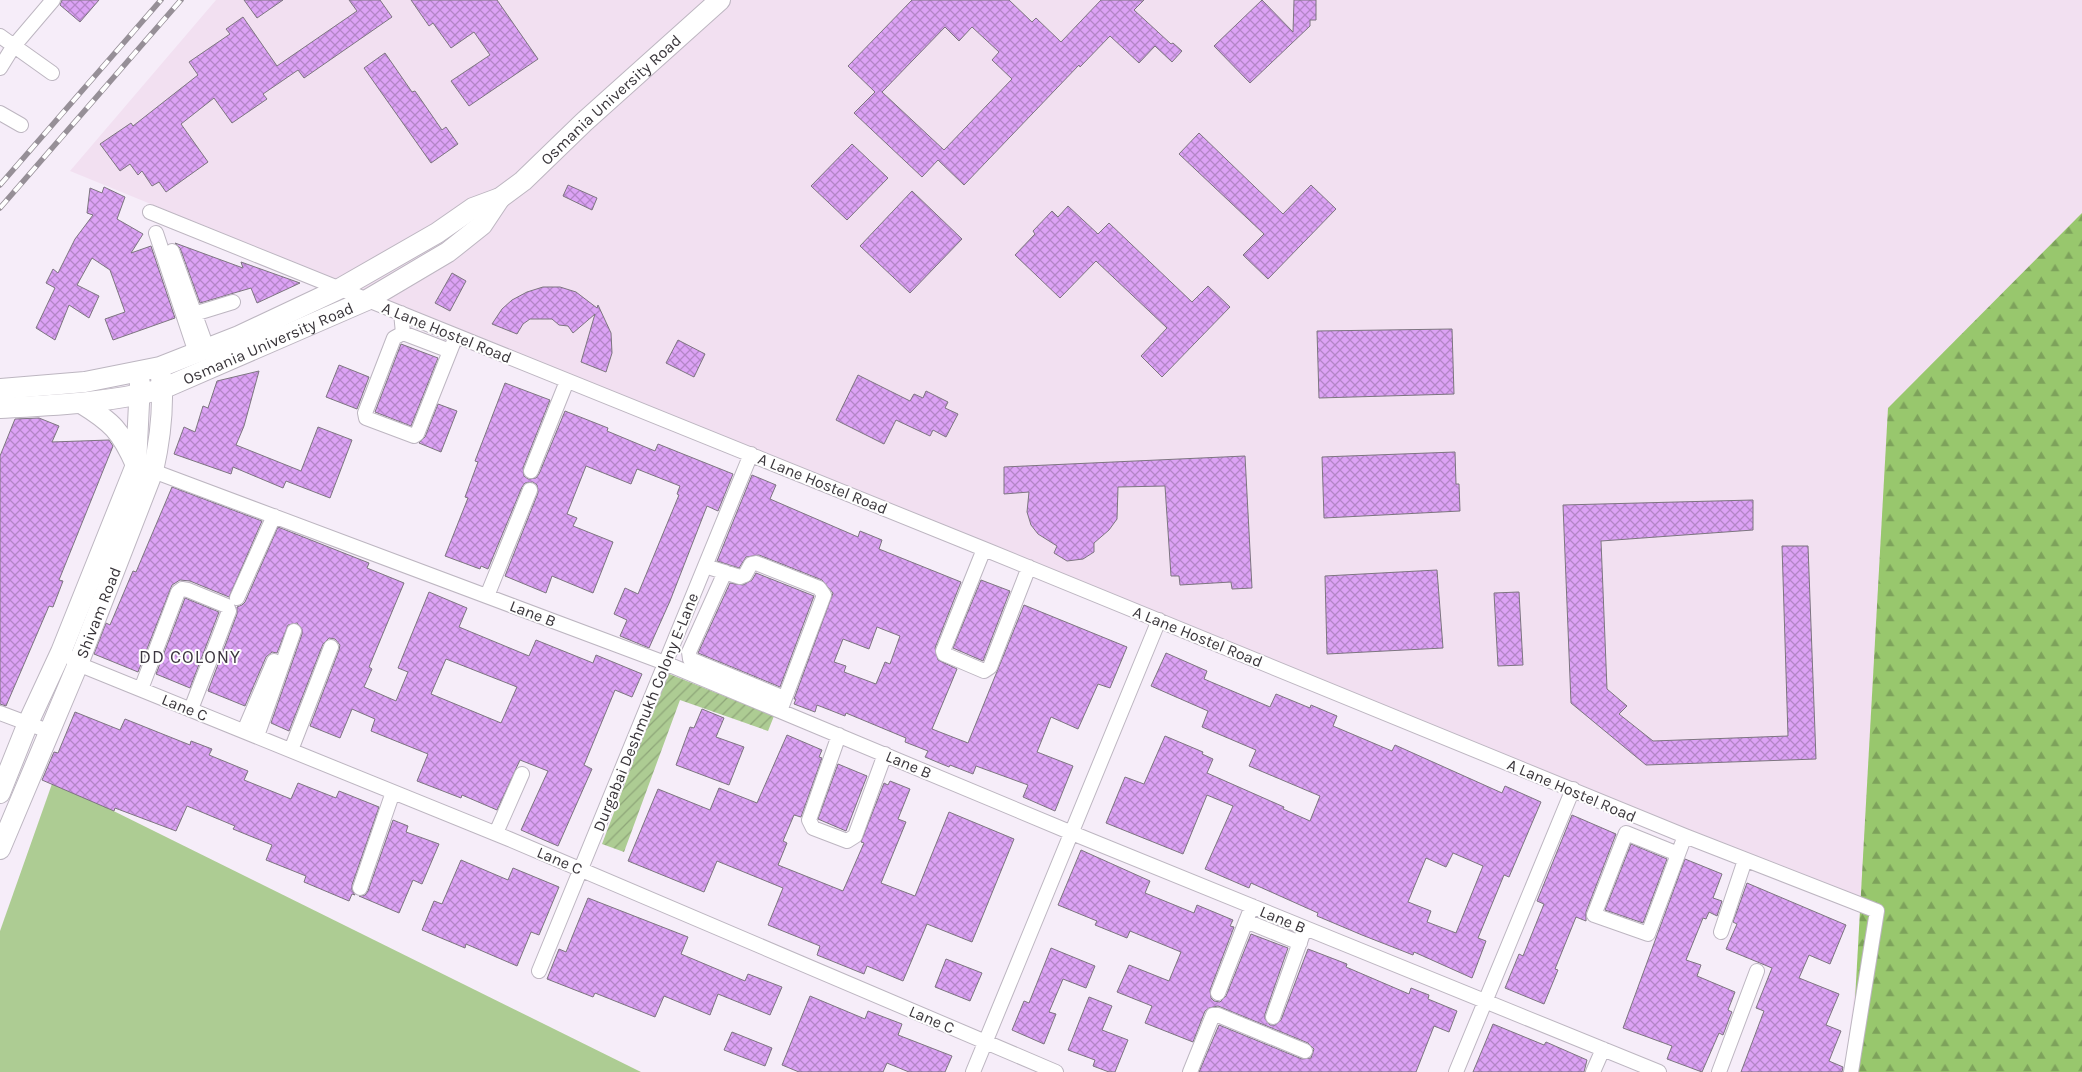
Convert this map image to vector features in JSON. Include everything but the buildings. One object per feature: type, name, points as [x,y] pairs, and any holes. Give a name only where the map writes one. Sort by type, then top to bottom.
[{"type":"main road","name":"Osmania University Road","points":[[1,406],[85,382],[160,366],[239,336],[341,288],[437,233],[473,208],[500,198],[523,181],[584,122],[720,0]]},
{"type":"main road","name":"Osmania University Road","points":[[1,406],[80,403],[140,395],[162,389],[368,300],[448,252],[482,225],[500,198]]},
{"type":"main road","name":"Shivam Road","points":[[0,793],[28,723],[145,468],[158,449],[162,389],[160,366]]},
{"type":"main road","name":"Shivam Road","points":[[0,849],[48,731],[78,664],[145,468],[140,371]]},
{"type":"main road","points":[[80,403],[104,417],[118,431],[145,468]]},
{"type":"street","points":[[0,68],[13,47],[53,0]]},
{"type":"street","points":[[0,36],[52,73]]},
{"type":"street","points":[[0,112],[20,125]]},
{"type":"street","name":"A Lane Hostel Road","points":[[150,212],[1029,567],[1685,836],[1877,911],[1851,1072]]},
{"type":"street","points":[[156,233],[201,350]]},
{"type":"street","points":[[172,250],[194,314],[201,350]]},
{"type":"street","points":[[194,314],[233,302]]},
{"type":"street","points":[[401,313],[402,333]]},
{"type":"street","points":[[402,333],[394,338],[365,413],[366,418],[414,436],[417,434],[456,336]]},
{"type":"street","points":[[402,333],[450,352]]},
{"type":"street","points":[[531,471],[567,381]]},
{"type":"street","name":"Durgabai Deshmukh Colony E-Lane","points":[[539,971],[751,454]]},
{"type":"street","name":"Lane B","points":[[145,468],[782,705],[839,735],[1072,833],[1659,1072]]},
{"type":"street","points":[[486,596],[530,490]]},
{"type":"street","points":[[237,598],[274,516]]},
{"type":"street","points":[[984,549],[943,651],[944,654],[984,671],[990,667],[1029,567]]},
{"type":"street","points":[[705,566],[743,576],[750,564],[756,563],[819,588],[824,595],[782,705],[690,659],[689,652],[725,572]]},
{"type":"street","points":[[141,689],[178,592],[182,589],[188,590],[227,606],[229,611],[191,709]]},
{"type":"street","points":[[972,1072],[1159,620]]},
{"type":"street","points":[[250,734],[294,631]]},
{"type":"street","points":[[291,750],[331,646]]},
{"type":"street","name":"Lane C","points":[[61,652],[78,664],[496,833],[1056,1072]]},
{"type":"street","points":[[250,734],[276,657]]},
{"type":"street","points":[[0,713],[48,731]]},
{"type":"street","points":[[839,735],[809,820],[813,828],[847,842],[852,840],[885,754]]},
{"type":"street","points":[[496,833],[522,774]]},
{"type":"street","points":[[1456,1072],[1573,789]]},
{"type":"street","points":[[360,888],[393,792]]},
{"type":"street","points":[[1678,854],[1626,833],[1594,915],[1648,934],[1685,836]]},
{"type":"street","points":[[1721,932],[1745,860]]},
{"type":"street","points":[[1218,993],[1252,906]]},
{"type":"street","points":[[1246,921],[1300,943]]},
{"type":"street","points":[[1272,1017],[1305,928]]},
{"type":"street","points":[[1719,1072],[1757,971]]},
{"type":"street","points":[[1190,1072],[1213,1015],[1218,1015],[1306,1051]]},
{"type":"street","points":[[1593,1072],[1603,1049]]},
{"type":"shaded area","points":[[216,0],[2082,0],[2082,1072],[1844,1072],[1866,906],[70,171]]},
{"type":"green space","points":[[2082,213],[2082,1072],[1851,1072],[1888,408]]},
{"type":"green space","points":[[667,673],[774,716],[768,731],[680,700],[624,852],[602,844]]},
{"type":"green space","points":[[53,781],[641,1072],[0,1072],[0,931]]},
{"type":"railway","points":[[0,185],[161,0]]},
{"type":"railway","points":[[0,208],[181,0]]},
{"type":"district","name":"DD COLONY","points":[[190,657]]}]
